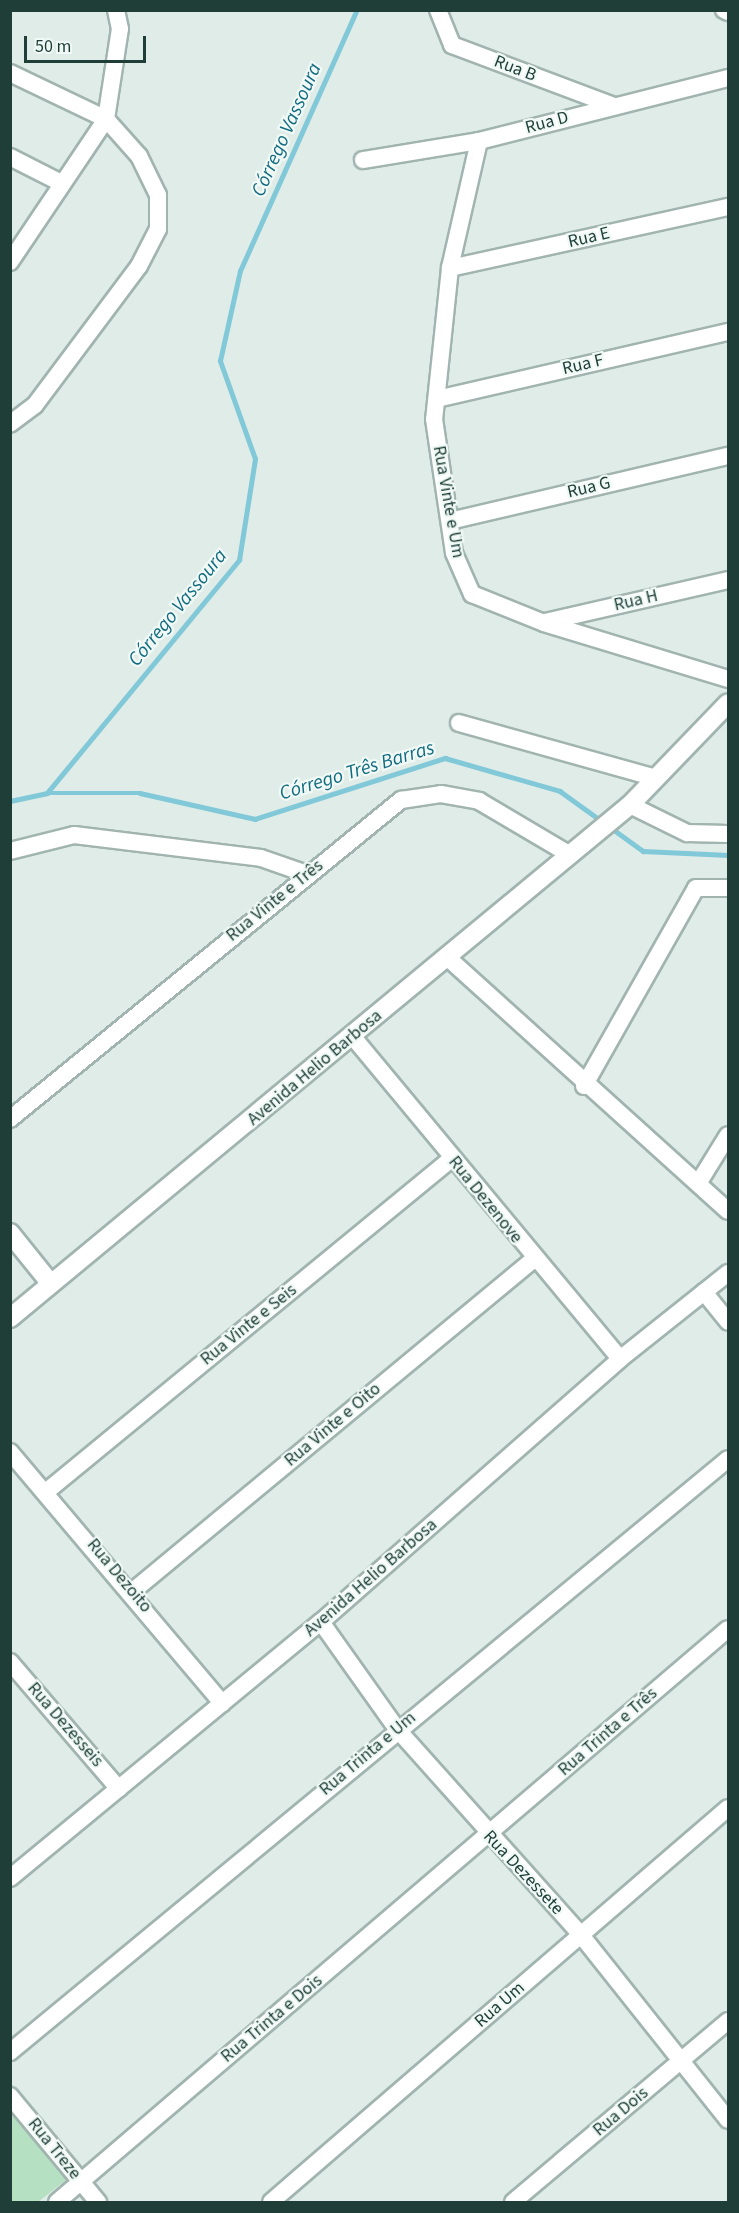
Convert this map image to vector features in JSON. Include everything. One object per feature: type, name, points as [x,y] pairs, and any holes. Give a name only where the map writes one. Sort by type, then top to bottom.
[{"type":"street","points":[[10,262],[59,182],[106,119],[120,29],[116,10]]},
{"type":"street","name":"Rua B","points":[[438,10],[452,45],[614,106]]},
{"type":"street","points":[[724,10],[729,12]]},
{"type":"street","points":[[10,73],[106,119],[139,156],[158,195],[158,229],[139,266],[66,366],[10,424]]},
{"type":"street","name":"Rua D","points":[[363,160],[479,141],[729,78]]},
{"type":"street","name":"Rua Vinte e Um","points":[[479,141],[450,268],[434,419],[454,553],[472,594],[544,622],[729,679]]},
{"type":"street","points":[[10,157],[59,182]]},
{"type":"street","name":"Rua E","points":[[450,268],[729,207]]},
{"type":"street","name":"Rua F","points":[[437,399],[729,332]]},
{"type":"street","name":"Rua G","points":[[450,521],[729,456]]},
{"type":"street","name":"Rua H","points":[[544,622],[729,580]]},
{"type":"street","name":"Avenida Helio Barbosa","points":[[10,1318],[448,958],[570,849],[630,805],[729,703]]},
{"type":"street","points":[[459,723],[656,778]]},
{"type":"street","name":"Rua Vinte e Três","points":[[10,1119],[307,874],[401,800],[441,794],[479,801],[570,849]]},
{"type":"street","points":[[630,805],[687,832],[729,834]]},
{"type":"street","points":[[10,851],[74,835],[261,858],[307,874]]},
{"type":"street","points":[[584,1086],[696,888],[729,888]]},
{"type":"street","points":[[448,958],[584,1086],[699,1182],[729,1211]]},
{"type":"street","name":"Rua Dezenove","points":[[353,1037],[451,1159],[620,1359]]},
{"type":"street","points":[[699,1182],[729,1135]]},
{"type":"street","name":"Rua Vinte e Seis","points":[[46,1491],[451,1159]]},
{"type":"street","points":[[10,1233],[51,1284]]},
{"type":"street","name":"Rua Vinte e Oito","points":[[133,1591],[534,1259]]},
{"type":"street","name":"Avenida Helio Barbosa","points":[[11,1877],[321,1622],[620,1359],[729,1273]]},
{"type":"street","points":[[704,1292],[729,1322]]},
{"type":"street","name":"Rua Dezoito","points":[[10,1452],[133,1591],[222,1703]]},
{"type":"street","name":"Rua Trinta e Um","points":[[10,2052],[397,1729],[729,1459]]},
{"type":"street","name":"Rua Dezessete","points":[[321,1622],[397,1729],[487,1835],[581,1935],[729,2120]]},
{"type":"street","name":"Rua Trinta e Três","points":[[487,1835],[729,1629]]},
{"type":"street","name":"Rua Dezesseis","points":[[10,1662],[119,1789]]},
{"type":"street","name":"Rua Um","points":[[271,2202],[729,1808]]},
{"type":"street","name":"Rua Trinta e Dois","points":[[57,2202],[487,1835]]},
{"type":"street","name":"Rua Dois","points":[[513,2202],[729,2021]]},
{"type":"street","name":"Rua Treze","points":[[10,2096],[98,2202]]},
{"type":"green space","points":[[10,2096],[72,2175],[38,2202],[11,2202]]},
{"type":"waterway","name":"Córrego Vassoura","points":[[47,793],[239,560],[255,459],[220,361],[240,271],[357,10]]},
{"type":"waterway","name":"Córrego Três Barras","points":[[10,801],[47,793],[140,793],[255,819],[445,758],[560,791],[603,822]]},
{"type":"waterway","name":"Córrego Três Barras","points":[[610,827],[643,851],[728,855]]}]
